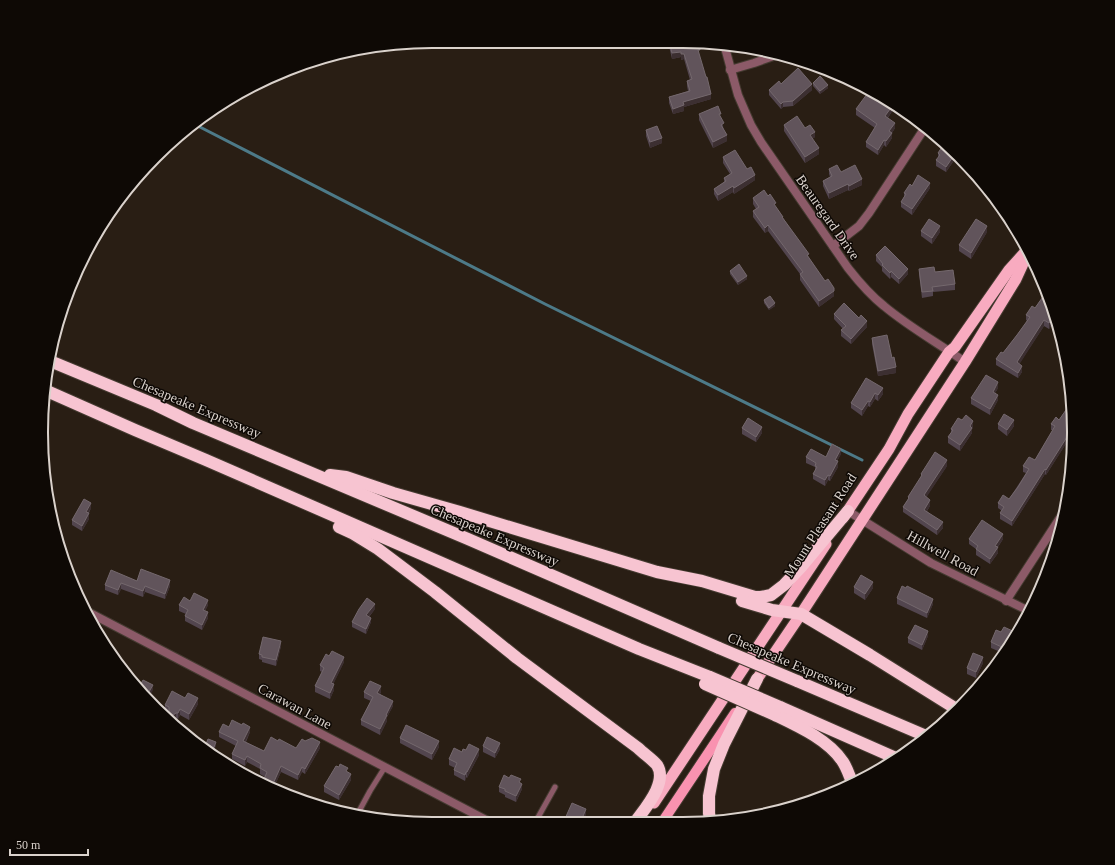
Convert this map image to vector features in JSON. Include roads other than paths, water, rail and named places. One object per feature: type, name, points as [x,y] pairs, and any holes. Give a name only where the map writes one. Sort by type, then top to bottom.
[{"type":"highway","name":"Mount Pleasant Road","points":[[646,817],[889,449],[908,414],[949,352],[955,347],[1009,270],[1023,255]]},
{"type":"highway","points":[[709,816],[709,796],[714,769],[724,744],[757,680],[965,362],[1016,279],[1025,259]]},
{"type":"highway","name":"Chesapeake Expressway","points":[[54,363],[922,734]]},
{"type":"highway","points":[[50,393],[639,649],[777,711],[890,756]]},
{"type":"highway","points":[[206,460],[268,496],[352,533],[378,549],[518,658],[638,748],[656,764],[660,778],[653,797],[639,817]]},
{"type":"highway","points":[[308,471],[346,477],[394,493],[657,572],[701,588],[772,610],[801,614],[952,706]]},
{"type":"highway","points":[[657,572],[702,581],[755,597],[771,594],[779,590],[802,566],[848,511]]},
{"type":"highway","points":[[777,711],[832,749],[844,762],[850,778]]},
{"type":"main road","points":[[666,817],[757,680]]},
{"type":"street","name":"Beauregard Drive","points":[[725,50],[738,95],[751,125],[761,142],[848,268],[863,287],[883,305],[903,321],[965,362]]},
{"type":"street","points":[[730,70],[769,58]]},
{"type":"street","points":[[833,246],[859,226],[922,132]]},
{"type":"street","name":"Hillwell Road","points":[[848,511],[931,563],[1024,609]]},
{"type":"street","points":[[1006,601],[1056,524]]},
{"type":"street","name":"Carawan Lane","points":[[95,616],[480,817]]},
{"type":"lane","points":[[359,810],[385,767]]},
{"type":"lane","points":[[538,817],[555,787]]},
{"type":"waterway","points":[[199,126],[545,304],[862,460]]}]
